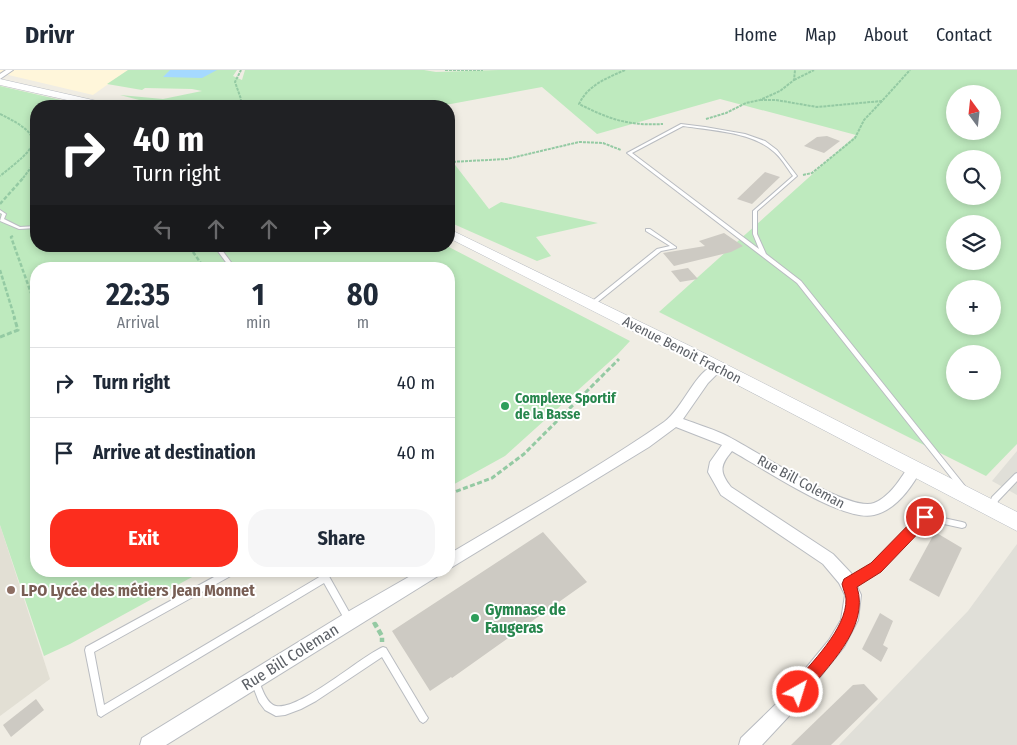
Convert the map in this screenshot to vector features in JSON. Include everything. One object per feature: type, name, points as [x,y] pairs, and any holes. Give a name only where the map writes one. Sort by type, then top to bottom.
[{"type":"main road","points":[[0,82],[80,100]]},
{"type":"main road","name":"Avenue Benoit Frachon","points":[[455,236],[915,468],[1017,522]]},
{"type":"street","points":[[0,77],[10,70]]},
{"type":"street","points":[[455,558],[644,443],[675,421],[704,380],[717,368]]},
{"type":"street","name":"Rue Bill Coleman","points":[[675,421],[717,437],[823,496],[857,510],[870,510],[880,507],[891,500],[903,487],[915,468]]},
{"type":"street","points":[[730,444],[715,463],[713,472],[717,481],[726,491],[828,559],[842,573],[849,584],[854,599],[850,618],[842,636],[787,705],[763,732],[748,745]]},
{"type":"street","name":"Rue Bill Coleman","points":[[149,745],[423,577]]},
{"type":"lane","points":[[764,256],[755,234],[755,212],[794,176],[776,151],[764,142],[727,131],[682,125],[629,154],[798,282],[969,496]]},
{"type":"lane","points":[[0,212],[4,214],[1,220],[12,226],[27,228]]},
{"type":"lane","points":[[592,304],[659,250],[674,247],[648,230]]},
{"type":"lane","points":[[221,252],[229,262]]},
{"type":"lane","points":[[992,508],[996,499],[1017,476]]},
{"type":"lane","points":[[849,584],[876,568],[925,517],[962,525]]},
{"type":"lane","points":[[222,577],[89,650],[102,712],[318,577]]},
{"type":"lane","points":[[325,577],[350,620]]},
{"type":"lane","points":[[254,680],[262,701],[275,711],[284,712],[307,702],[383,651],[424,718]]},
{"type":"path","points":[[242,70],[235,82],[242,100]]},
{"type":"path","points":[[445,70],[483,70]]},
{"type":"path","points":[[625,70],[587,90],[579,104],[607,118],[641,125],[663,124]]},
{"type":"path","points":[[794,80],[796,70]]},
{"type":"path","points":[[760,100],[814,70]]},
{"type":"path","points":[[794,176],[812,173],[855,138],[864,120],[910,70]]},
{"type":"path","points":[[682,125],[691,121],[708,119],[746,103],[760,100],[776,100],[817,107],[882,101]]},
{"type":"path","points":[[0,114],[25,127],[30,132]]},
{"type":"path","points":[[455,162],[484,162],[507,159],[568,143],[585,142],[603,143],[629,154]]},
{"type":"path","points":[[0,176],[30,151]]},
{"type":"path","points":[[0,205],[13,188],[26,176],[30,169]]},
{"type":"path","points":[[27,228],[11,237],[30,290]]},
{"type":"path","points":[[0,270],[18,330],[0,337]]},
{"type":"path","points":[[455,492],[492,478],[524,454],[619,359]]},
{"type":"shaded area","points":[[0,70],[128,70],[93,95],[0,73]]},
{"type":"shaded area","points":[[1017,451],[1017,495],[992,481]]},
{"type":"shaded area","name":"LPO Lycée des métiers Jean Monnet","points":[[0,525],[50,679],[0,716]]},
{"type":"shaded area","points":[[1017,544],[1017,745],[839,745],[968,611]]},
{"type":"green space","points":[[128,70],[237,70],[233,76],[242,80],[245,70],[424,70],[436,72],[498,70],[1017,70],[1017,444],[986,476],[659,312],[856,135],[720,99],[597,134],[542,87],[455,103],[455,100],[139,100],[120,95],[163,99],[202,91],[145,88],[142,90],[107,84]]},
{"type":"green space","name":"Complexe Sportif de la Basse","points":[[0,86],[61,100],[30,100],[30,252],[455,252],[455,250],[630,341],[617,355],[505,456],[455,484],[455,262],[30,262],[30,577],[192,577],[70,644],[44,656],[0,525]]},
{"type":"green space","points":[[455,165],[489,209],[501,202],[598,223],[536,237],[551,256],[537,261],[455,225]]},
{"type":"water","points":[[170,70],[217,70],[202,78],[163,77]]},
{"type":"building","points":[[827,136],[840,141],[824,153],[804,146],[817,137]]},
{"type":"building","points":[[765,172],[780,177],[752,204],[737,199]]},
{"type":"building","points":[[724,233],[743,246],[731,252],[674,266],[663,253],[705,246],[699,241]]},
{"type":"building","points":[[688,268],[698,279],[680,282],[671,271]]},
{"type":"building","name":"Gymnase de Faugeras","points":[[543,532],[587,582],[452,678],[430,691],[392,631]]},
{"type":"building","points":[[935,532],[962,548],[939,597],[909,580]]},
{"type":"building","points":[[880,613],[893,621],[883,645],[888,648],[881,662],[862,649]]},
{"type":"building","points":[[864,684],[878,699],[831,745],[791,745],[853,685]]},
{"type":"building","points":[[36,699],[44,710],[11,737],[3,725]]},
{"type":"place","name":"Complexe Sportif de la Basse","points":[[505,406]]},
{"type":"place","name":"LPO Lycée des métiers Jean Monnet","points":[[11,590]]},
{"type":"place","name":"Gymnase de Faugeras","points":[[475,618]]},
{"type":"route","points":[[798,692],[842,636],[850,618],[854,599],[849,584],[876,568],[925,517]]}]
